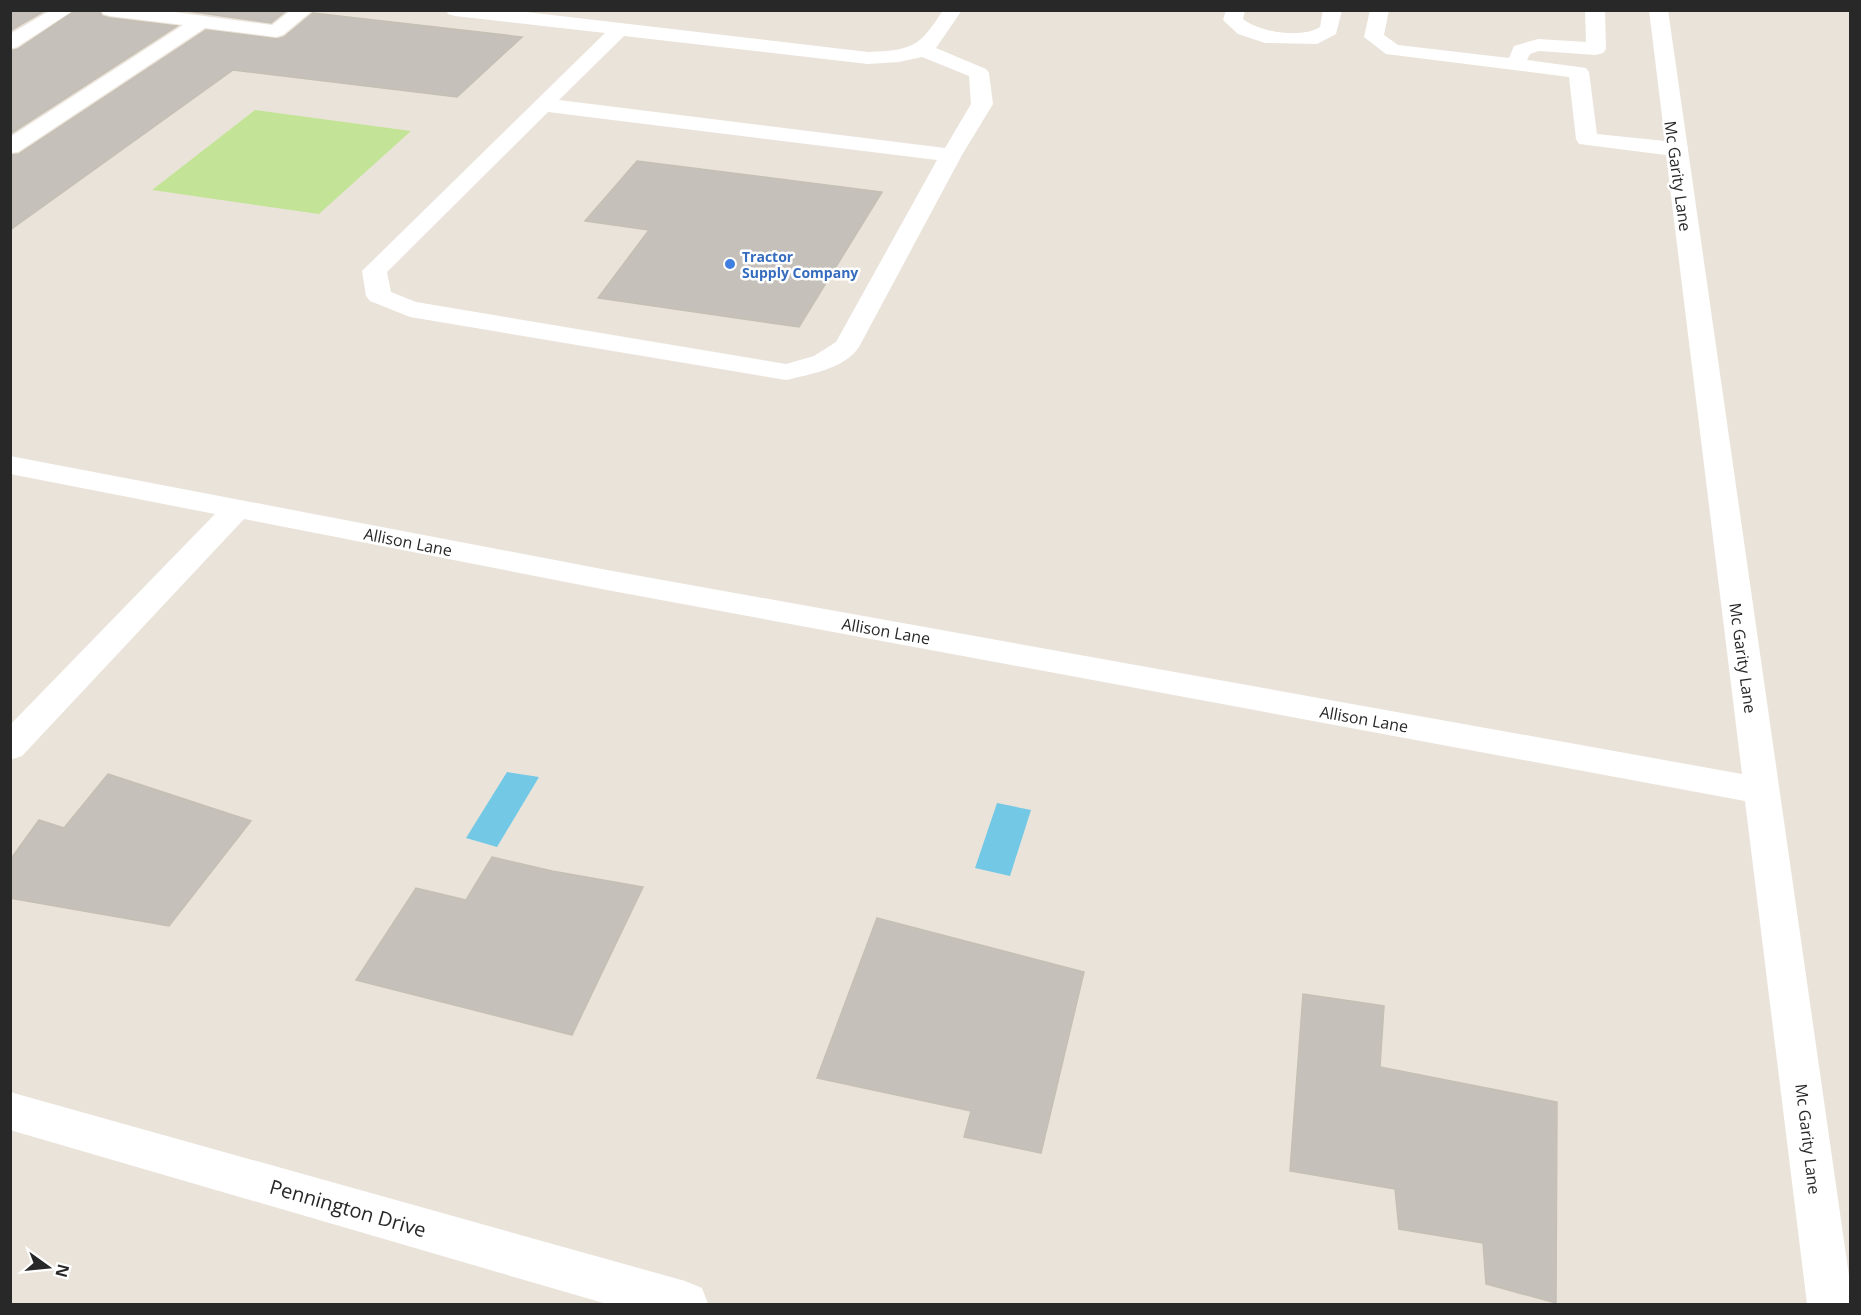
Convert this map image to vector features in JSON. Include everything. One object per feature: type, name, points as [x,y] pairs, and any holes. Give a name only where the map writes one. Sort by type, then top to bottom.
[{"type":"street","points":[[10,44],[65,10]]},
{"type":"street","points":[[110,10],[276,31],[304,10]]},
{"type":"street","points":[[455,10],[868,58],[909,57],[932,43],[953,10]]},
{"type":"street","points":[[1235,15],[1245,30],[1266,37],[1317,38],[1329,30],[1333,10]]},
{"type":"street","points":[[1380,10],[1374,37],[1393,50],[1579,72],[1587,139],[1675,149]]},
{"type":"street","points":[[1518,64],[1521,50],[1538,45],[1596,50],[1595,10]]},
{"type":"street","name":"Mc Garity Lane","points":[[1658,10],[1830,1305]]},
{"type":"street","points":[[10,147],[201,22]]},
{"type":"street","points":[[620,29],[374,271],[379,296],[410,309],[786,372],[823,362],[846,347],[951,155],[982,104],[980,73],[921,49]]},
{"type":"street","points":[[545,105],[951,155]]},
{"type":"street","name":"Allison Lane","points":[[10,465],[607,580],[1763,791]]},
{"type":"street","points":[[10,747],[237,509]]},
{"type":"street","name":"Pennington Drive","points":[[10,1111],[685,1305]]},
{"type":"green space","points":[[255,110],[411,131],[319,214],[152,190]]},
{"type":"water","points":[[507,772],[539,777],[497,847],[466,838]]},
{"type":"water","points":[[997,803],[1031,810],[1010,876],[975,868]]},
{"type":"building","points":[[10,10],[46,10],[10,31]]},
{"type":"building","points":[[76,10],[99,10],[102,16],[110,18],[177,26],[10,134],[10,51],[18,49]]},
{"type":"building","points":[[180,10],[287,10],[271,23]]},
{"type":"building","points":[[313,13],[522,37],[457,97],[233,70],[10,230],[10,155],[19,154],[206,30],[277,39],[284,37]]},
{"type":"building","name":"Tractor Supply Company","points":[[637,161],[882,192],[799,327],[598,298],[649,230],[585,221]]},
{"type":"building","points":[[108,774],[251,821],[169,926],[10,898],[10,860],[39,820],[64,828]]},
{"type":"building","points":[[492,857],[552,871],[643,887],[572,1035],[356,980],[416,888],[466,900]]},
{"type":"building","points":[[877,918],[1084,972],[1041,1153],[964,1137],[971,1111],[817,1078]]},
{"type":"building","points":[[1303,994],[1384,1006],[1380,1067],[1557,1102],[1556,1303],[1486,1284],[1483,1243],[1399,1229],[1395,1189],[1290,1171]]},
{"type":"place","name":"Tractor Supply Company","points":[[730,264]]}]
